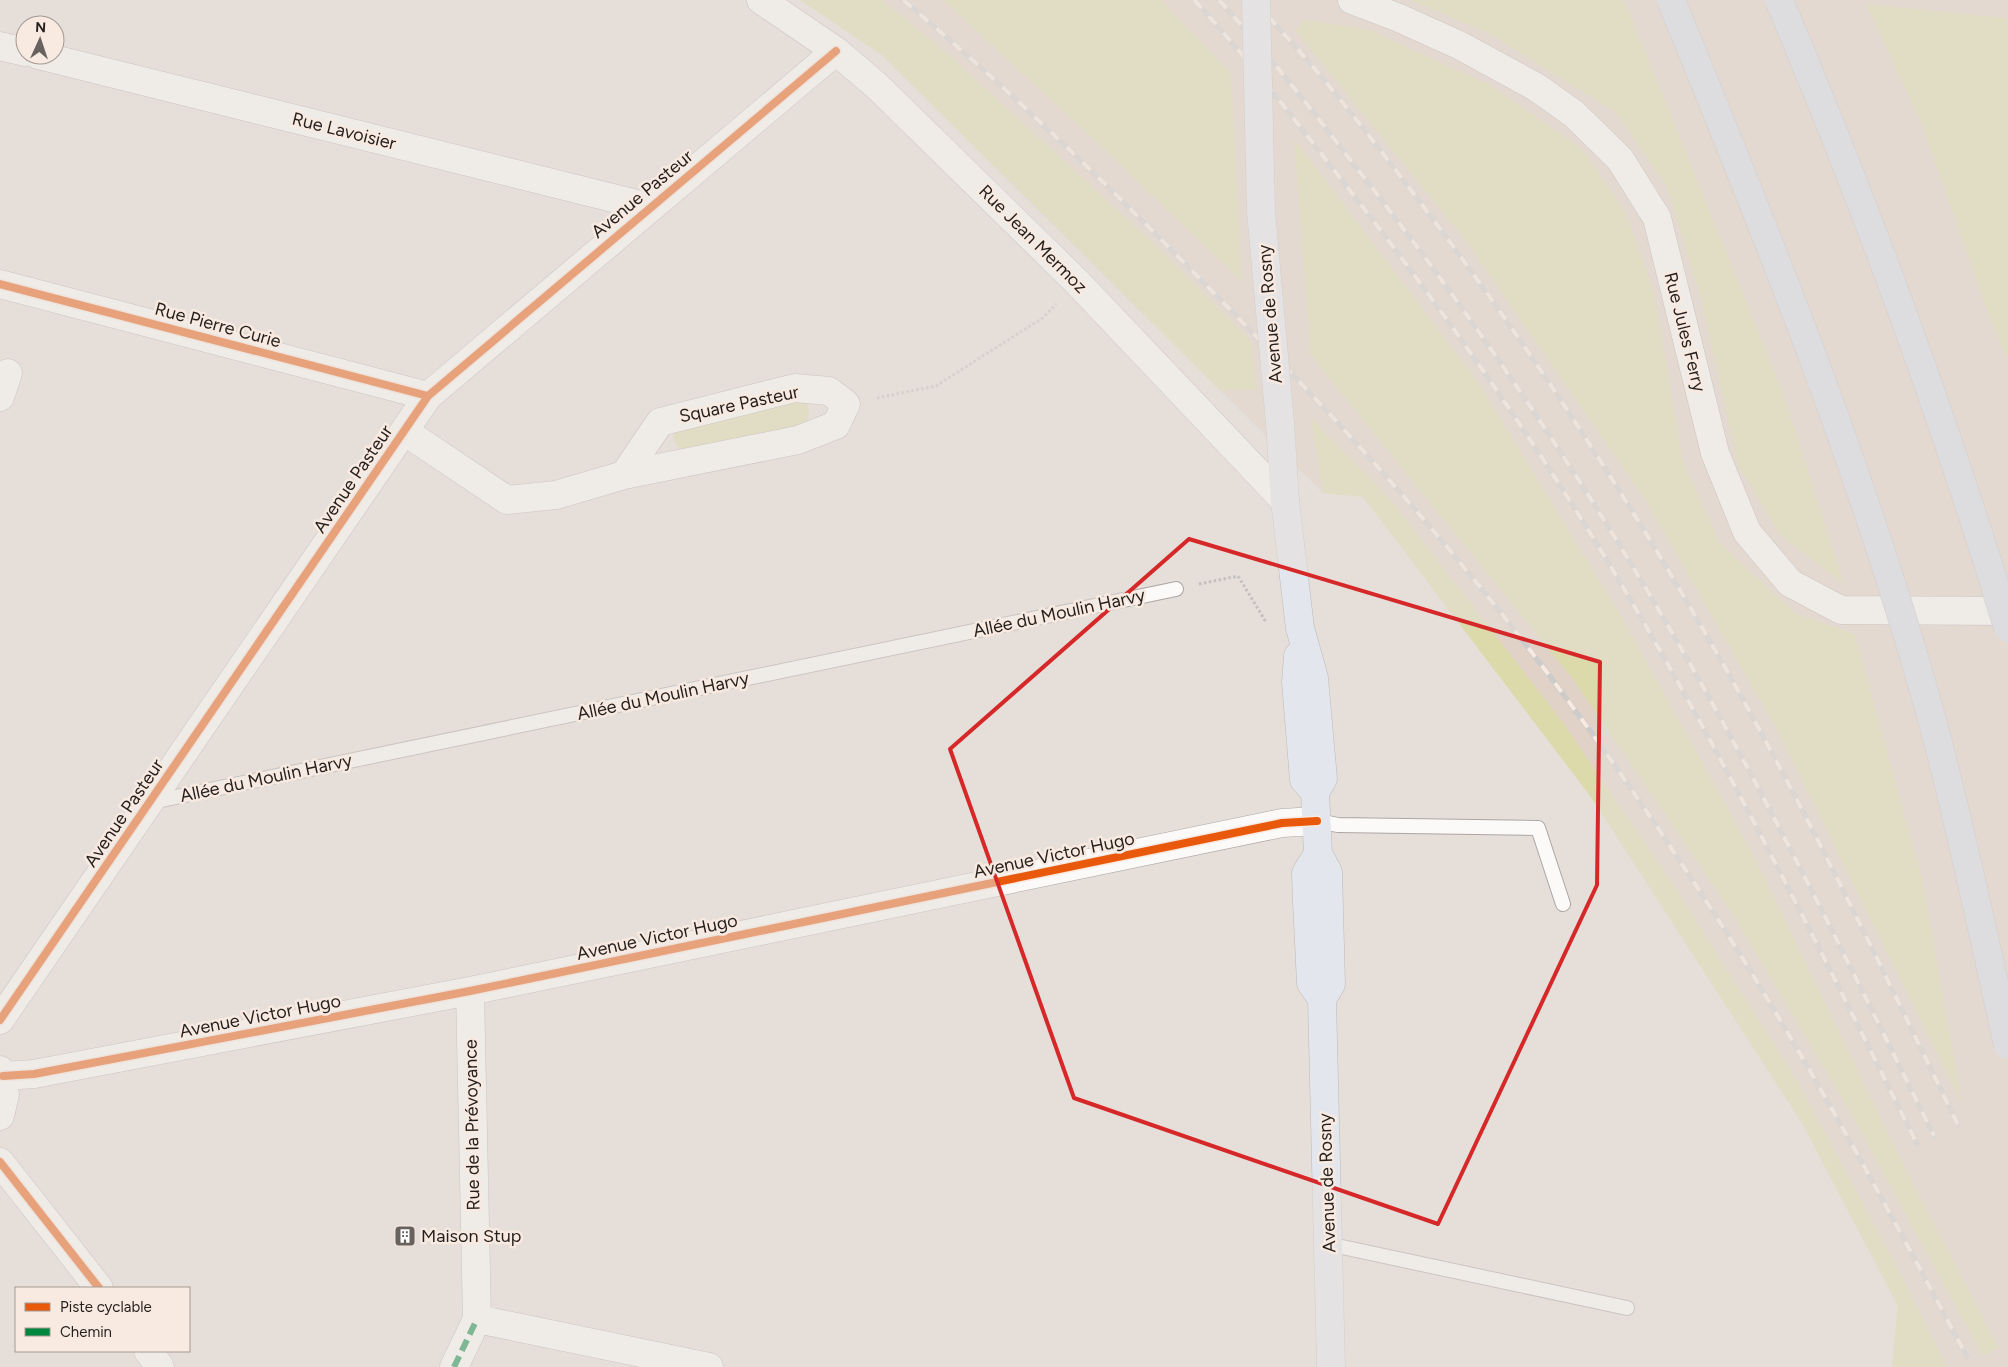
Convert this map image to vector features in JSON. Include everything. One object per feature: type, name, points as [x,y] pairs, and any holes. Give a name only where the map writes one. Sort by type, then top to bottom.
[{"type":"highway","points":[[1671,0],[1752,196],[1841,432],[1934,727],[1977,905],[2008,1045]]},
{"type":"highway","points":[[1779,0],[1888,271],[1971,506],[2008,628]]},
{"type":"main road","name":"Avenue de Rosny","points":[[1256,0],[1261,211],[1280,422],[1285,501],[1300,628],[1314,678],[1323,779],[1315,792],[1318,854],[1306,873],[1310,983],[1322,999],[1331,1367]]},
{"type":"street","name":"Rue Jean Mermoz","points":[[761,0],[836,51],[877,86],[1077,282],[1285,501]]},
{"type":"street","name":"Rue Jules Ferry","points":[[1352,0],[1399,18],[1459,45],[1536,88],[1574,114],[1620,159],[1656,218],[1715,453],[1747,532],[1790,582],[1841,610],[2008,611]]},
{"type":"street","points":[[0,46],[15,50]]},
{"type":"street","name":"Avenue Pasteur","points":[[0,1020],[428,396],[836,51]]},
{"type":"street","name":"Rue Lavoisier","points":[[65,62],[649,208]]},
{"type":"street","name":"Rue Pierre Curie","points":[[0,284],[428,396]]},
{"type":"street","name":"Square Pasteur","points":[[624,476],[660,422],[795,388],[829,391],[846,404]]},
{"type":"street","points":[[404,431],[507,500],[556,496],[624,476],[798,440],[836,425],[846,404]]},
{"type":"street","name":"Avenue Victor Hugo","points":[[1,1073],[34,1074],[470,991],[1282,824],[1317,821]]},
{"type":"street","name":"Rue de la Prévoyance","points":[[470,991],[477,1319]]},
{"type":"street","points":[[0,1116],[5,1094],[1,1073]]},
{"type":"street","points":[[0,1162],[98,1287]]},
{"type":"street","points":[[454,1367],[477,1319],[709,1367]]},
{"type":"street","points":[[149,1352],[160,1367]]},
{"type":"lane","name":"Allée du Moulin Harvy","points":[[149,802],[1176,589]]},
{"type":"lane","points":[[1317,821],[1338,825],[1538,828],[1563,904]]},
{"type":"lane","points":[[1328,1244],[1627,1308]]},
{"type":"path","points":[[846,404],[936,386],[1044,317]]},
{"type":"path","points":[[1176,589],[1238,576],[1270,629]]},
{"type":"highlighted area","points":[[1189,539],[1600,662],[1597,885],[1438,1224],[1074,1098],[950,749]]},
{"type":"shaded area","points":[[800,0],[882,0],[948,54],[1152,242],[1251,341],[1257,390],[1220,390],[882,55]]},
{"type":"shaded area","points":[[801,0],[2008,0],[2008,1367],[1930,1367],[1802,1123],[1591,797],[1363,496],[1323,493],[882,55]]},
{"type":"shaded area","points":[[943,0],[1161,0],[1231,74],[1242,282],[1104,149]]},
{"type":"shaded area","points":[[1410,0],[1624,0],[1782,390],[1844,584],[1780,535],[1738,465],[1701,298],[1667,187],[1616,113],[1489,33]]},
{"type":"shaded area","points":[[1866,4],[2005,18],[2008,24],[2008,362],[1988,313],[1922,125]]},
{"type":"shaded area","points":[[1305,20],[1367,29],[1490,85],[1581,148],[1624,209],[1654,291],[1683,462],[1720,543],[1795,613],[1855,634],[1923,883],[1962,1104],[1776,728],[1644,498],[1465,240],[1295,30]]},
{"type":"shaded area","points":[[1294,139],[1478,382],[1624,621],[1756,860],[1899,1156],[1998,1347],[1983,1357],[1854,1119],[1732,913],[1573,679],[1311,356]]},
{"type":"shaded area","points":[[803,400],[809,409],[809,416],[803,425],[685,451],[678,447],[673,438],[676,427]]},
{"type":"shaded area","points":[[1311,418],[1389,498],[1561,720],[1671,881],[1798,1082],[1900,1273],[1947,1367],[1892,1367],[1898,1302],[1897,1304],[1802,1123],[1591,797],[1363,497],[1323,493]]},
{"type":"railway","points":[[903,0],[981,67],[1093,172],[1271,351],[1404,496],[1527,646],[1640,801],[1766,997],[1836,1116],[1967,1357]]},
{"type":"railway","points":[[1194,0],[1267,86],[1411,270],[1482,368],[1582,520],[1695,712],[1771,855],[1917,1144]]},
{"type":"railway","points":[[1219,0],[1301,97],[1439,277],[1526,400],[1608,526],[1685,655],[1751,774],[1934,1136]]},
{"type":"railway","points":[[1254,0],[1307,60],[1397,171],[1498,308],[1608,473],[1678,586],[1776,761],[1839,881],[1958,1125]]},
{"type":"marked path","points":[[454,1367],[477,1319]]},
{"type":"cycle path","points":[[0,1020],[428,396],[836,51]]},
{"type":"cycle path","points":[[0,284],[428,396]]},
{"type":"cycle path","points":[[3,1076],[34,1074],[470,991],[1282,823],[1317,821]]},
{"type":"cycle path","points":[[0,1162],[98,1287]]},
{"type":"place","name":"Maison Stup","points":[[405,1236]]}]
